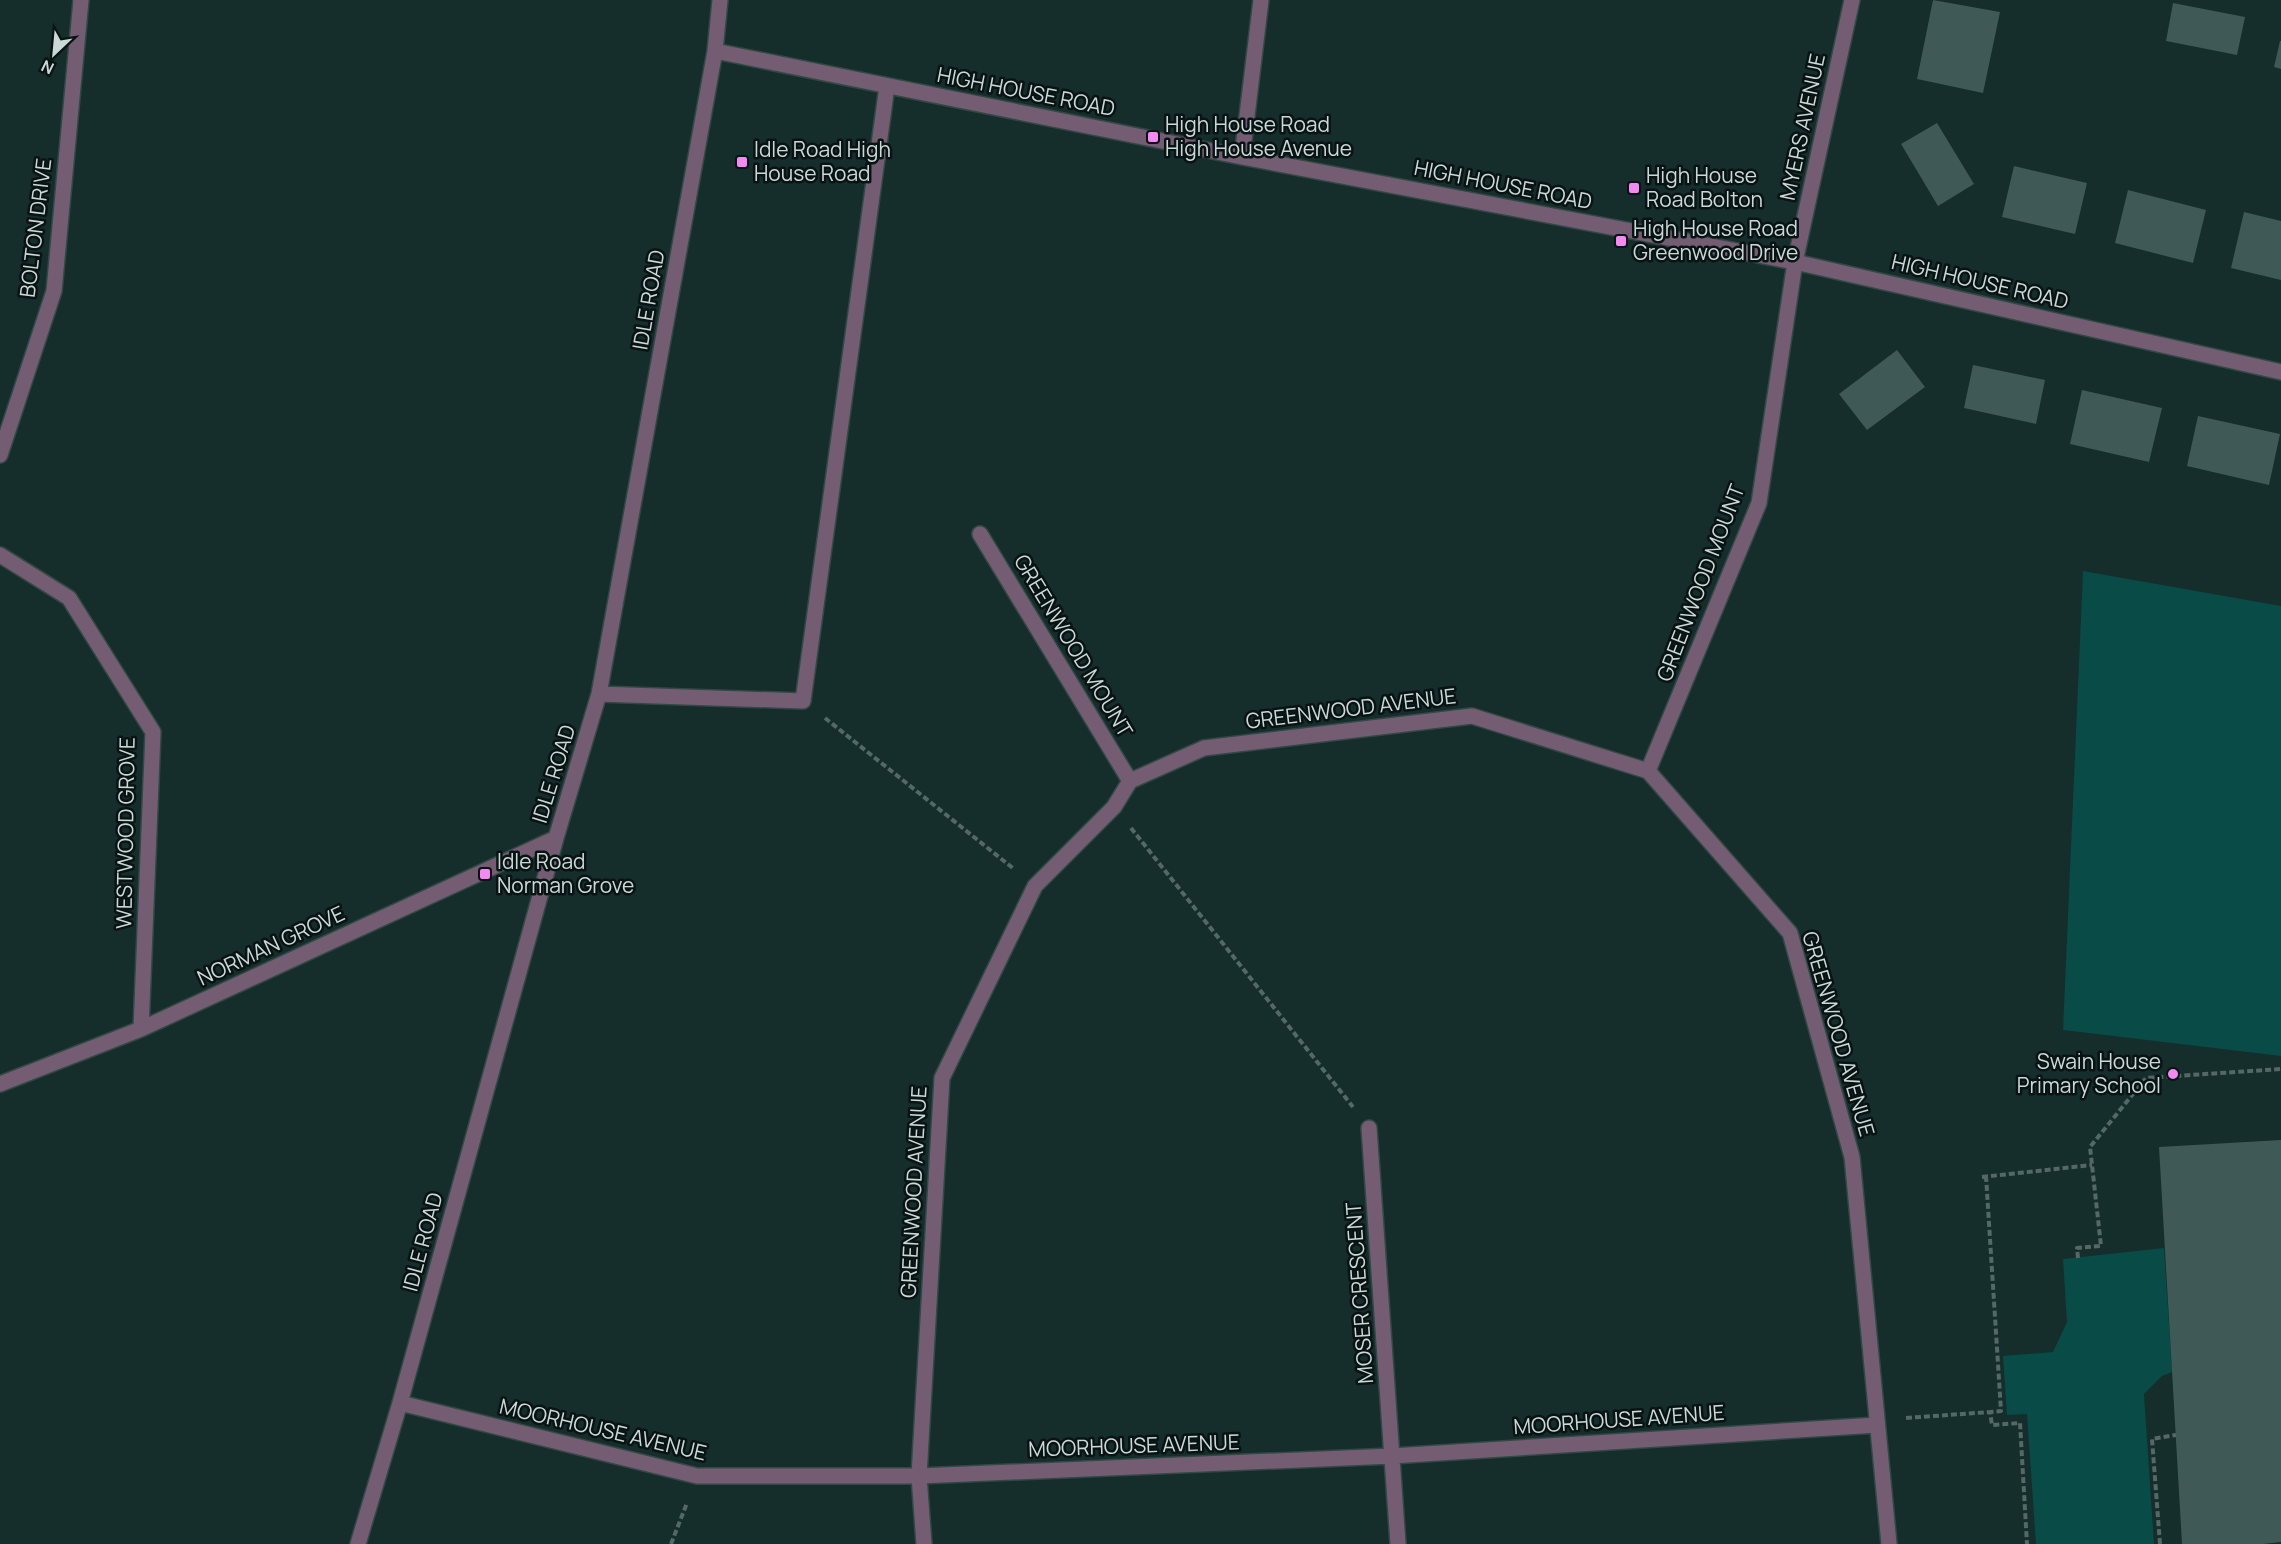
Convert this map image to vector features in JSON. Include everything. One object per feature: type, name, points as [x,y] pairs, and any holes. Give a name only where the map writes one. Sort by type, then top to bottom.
[{"type":"street","name":"BOLTON DRIVE","points":[[0,455],[54,291],[81,0]]},
{"type":"street","name":"IDLE ROAD","points":[[358,1544],[400,1403],[556,838],[599,694],[715,51],[720,0]]},
{"type":"street","points":[[1242,157],[1261,0]]},
{"type":"street","name":"MYERS AVENUE","points":[[1795,262],[1852,0]]},
{"type":"street","name":"HIGH HOUSE ROAD","points":[[715,51],[1242,157],[1795,262],[2281,372]]},
{"type":"street","points":[[599,694],[803,700],[888,86]]},
{"type":"street","name":"GREENWOOD MOUNT","points":[[1648,771],[1759,503],[1795,262]]},
{"type":"street","name":"GREENWOOD MOUNT","points":[[980,534],[1130,781]]},
{"type":"street","name":"WESTWOOD GROVE","points":[[0,555],[69,598],[153,732],[141,1029]]},
{"type":"street","name":"GREENWOOD AVENUE","points":[[924,1544],[919,1476],[942,1078],[1035,886],[1114,807],[1130,781],[1204,748],[1472,716],[1648,771],[1790,933],[1852,1157],[1888,1544]]},
{"type":"street","name":"NORMAN GROVE","points":[[0,1084],[141,1029],[556,838]]},
{"type":"street","name":"MOSER CRESCENT","points":[[1369,1128],[1398,1544]]},
{"type":"street","name":"MOORHOUSE AVENUE","points":[[400,1403],[697,1476],[919,1476],[1392,1456],[1877,1425]]},
{"type":"path","points":[[803,700],[1035,886]]},
{"type":"path","points":[[1114,807],[1369,1128]]},
{"type":"path","points":[[2078,1258],[2077,1248],[2101,1246],[2090,1147],[2146,1078],[2281,1069]]},
{"type":"path","points":[[1902,1419],[2001,1411],[1984,1176],[2092,1165]]},
{"type":"path","points":[[1990,1412],[1992,1425],[2020,1424],[2027,1544]]},
{"type":"path","points":[[2160,1544],[2152,1439],[2176,1435]]},
{"type":"path","points":[[671,1544],[697,1476]]},
{"type":"shaded area","points":[[2083,571],[2281,606],[2281,1056],[2063,1030]]},
{"type":"shaded area","points":[[2164,1248],[2172,1372],[2162,1376],[2144,1394],[2154,1544],[2036,1544],[2027,1414],[2007,1415],[2003,1356],[2053,1352],[2067,1322],[2063,1259]]},
{"type":"building","points":[[1933,0],[2000,12],[1983,93],[1917,79]]},
{"type":"building","points":[[2173,3],[2245,17],[2237,55],[2166,41]]},
{"type":"building","points":[[2281,41],[2281,69],[2274,67]]},
{"type":"building","points":[[1937,123],[1974,184],[1938,206],[1901,144]]},
{"type":"building","points":[[2014,166],[2087,183],[2075,234],[2002,217]]},
{"type":"building","points":[[2128,190],[2206,210],[2193,263],[2115,243]]},
{"type":"building","points":[[2244,212],[2281,221],[2281,280],[2231,268]]},
{"type":"building","points":[[1897,350],[1925,387],[1867,430],[1839,394]]},
{"type":"building","points":[[1973,365],[2045,380],[2036,424],[1964,408]]},
{"type":"building","points":[[2082,390],[2162,408],[2149,462],[2070,444]]},
{"type":"building","points":[[2198,416],[2280,434],[2269,485],[2187,466]]},
{"type":"building","points":[[2281,1140],[2281,1542],[2182,1544],[2159,1147]]},
{"type":"place","name":"High House Road High House Avenue","points":[[1153,137]]},
{"type":"place","name":"Idle Road High House Road","points":[[742,162]]},
{"type":"place","name":"High House Road Bolton","points":[[1634,188]]},
{"type":"place","name":"High House Road Greenwood Drive","points":[[1621,241]]},
{"type":"place","name":"Idle Road Norman Grove","points":[[485,874]]},
{"type":"place","name":"Swain House Primary School","points":[[2173,1074]]}]
